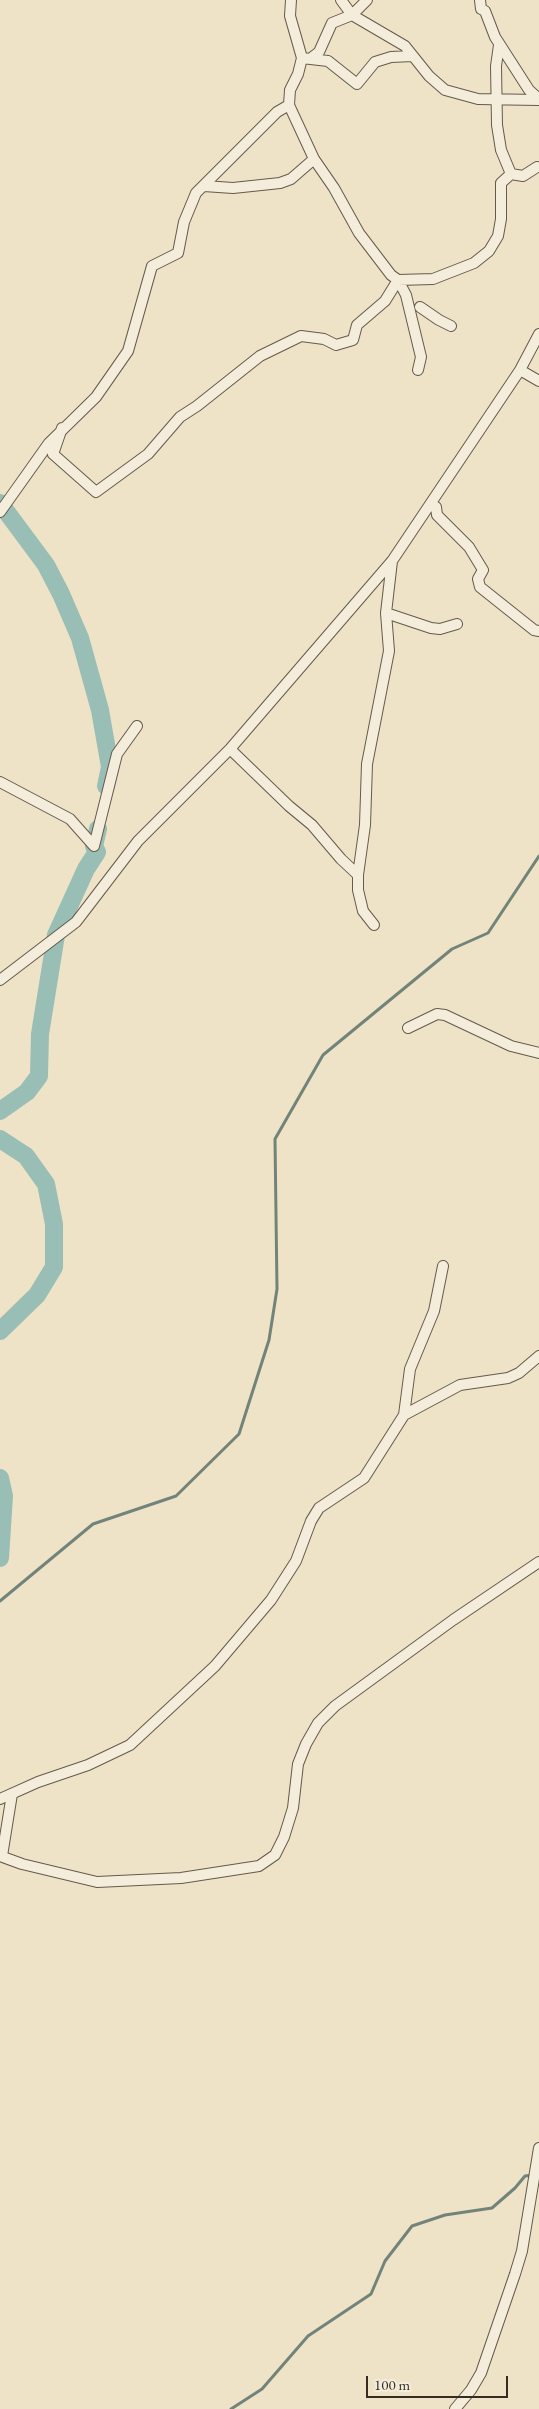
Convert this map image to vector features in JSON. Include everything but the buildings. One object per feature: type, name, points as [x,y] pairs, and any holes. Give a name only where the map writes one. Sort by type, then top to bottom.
[{"type":"street","points":[[291,0],[290,16],[306,59]]},
{"type":"street","points":[[341,0],[352,15],[405,46],[429,76],[445,90],[470,98],[539,100]]},
{"type":"street","points":[[367,0],[352,15],[332,24],[318,52],[306,59],[290,90],[288,105],[314,160],[334,188],[366,244],[391,275],[398,280],[409,303],[421,357],[418,370]]},
{"type":"street","points":[[480,0],[481,9],[485,11],[499,45],[529,90],[539,100]]},
{"type":"street","points":[[499,45],[496,66],[498,140],[511,174]]},
{"type":"street","points":[[306,59],[328,61],[357,84],[374,62],[391,57],[413,56]]},
{"type":"street","points":[[0,512],[48,443],[96,397],[128,351],[152,266],[178,253],[184,222],[196,193],[277,112],[288,105]]},
{"type":"street","points":[[204,186],[233,188],[280,183],[296,176],[314,160]]},
{"type":"street","points":[[511,174],[524,176],[537,167]]},
{"type":"street","points":[[398,280],[433,279],[474,263],[489,251],[500,228],[501,183],[511,174]]},
{"type":"street","points":[[62,428],[54,454],[96,492],[148,454],[180,417],[197,406],[260,356],[301,336],[324,339],[336,345],[353,340],[357,325],[386,301],[398,280]]},
{"type":"street","points":[[420,306],[451,326]]},
{"type":"street","points":[[0,980],[76,922],[138,841],[230,749],[392,561],[520,370],[539,334]]},
{"type":"street","points":[[520,370],[539,381]]},
{"type":"street","points":[[436,507],[437,516],[469,547],[484,570],[478,579],[480,587],[534,630],[539,631]]},
{"type":"street","points":[[374,925],[363,911],[358,890],[358,875],[365,825],[367,764],[389,651],[386,613],[392,561]]},
{"type":"street","points":[[386,613],[431,628],[440,629],[457,624]]},
{"type":"street","points":[[0,782],[70,819],[94,846],[117,754],[137,726]]},
{"type":"street","points":[[230,749],[289,806],[312,825],[341,859],[358,875]]},
{"type":"street","points":[[408,1028],[437,1014],[445,1015],[511,1046],[539,1053]]},
{"type":"street","points":[[0,1799],[38,1782],[88,1765],[130,1745],[214,1666],[285,1581],[296,1561],[311,1521],[319,1508],[364,1478],[404,1415],[410,1369],[434,1311],[443,1266]]},
{"type":"street","points":[[404,1415],[460,1385],[508,1378],[519,1373],[539,1356]]},
{"type":"street","points":[[530,1365],[539,1373]]},
{"type":"street","points":[[12,1794],[1,1856],[22,1864],[97,1882],[181,1878],[259,1866],[274,1855],[284,1836],[292,1808],[298,1764],[306,1744],[318,1723],[335,1706],[445,1626],[539,1562]]},
{"type":"street","points":[[454,2409],[471,2390],[481,2373],[516,2274],[522,2251],[539,2148]]},
{"type":"waterway","points":[[0,503],[46,565],[80,638],[100,710],[110,767],[106,786]]},
{"type":"waterway","points":[[0,1111],[27,1092],[39,1076],[40,1034],[56,935],[86,869],[97,852],[94,846],[98,829]]},
{"type":"waterway","points":[[0,1601],[93,1524],[176,1496],[239,1434],[269,1340],[277,1289],[275,1139],[323,1055],[452,949],[488,933],[539,856]]},
{"type":"waterway","points":[[0,1139],[26,1156],[46,1184],[54,1224],[54,1267],[37,1295],[0,1331]]},
{"type":"waterway","points":[[0,1478],[4,1496],[0,1558]]},
{"type":"waterway","points":[[231,2409],[262,2389],[308,2336],[371,2294],[385,2261],[412,2226],[445,2215],[492,2208],[515,2188],[525,2176],[533,2175]]}]
